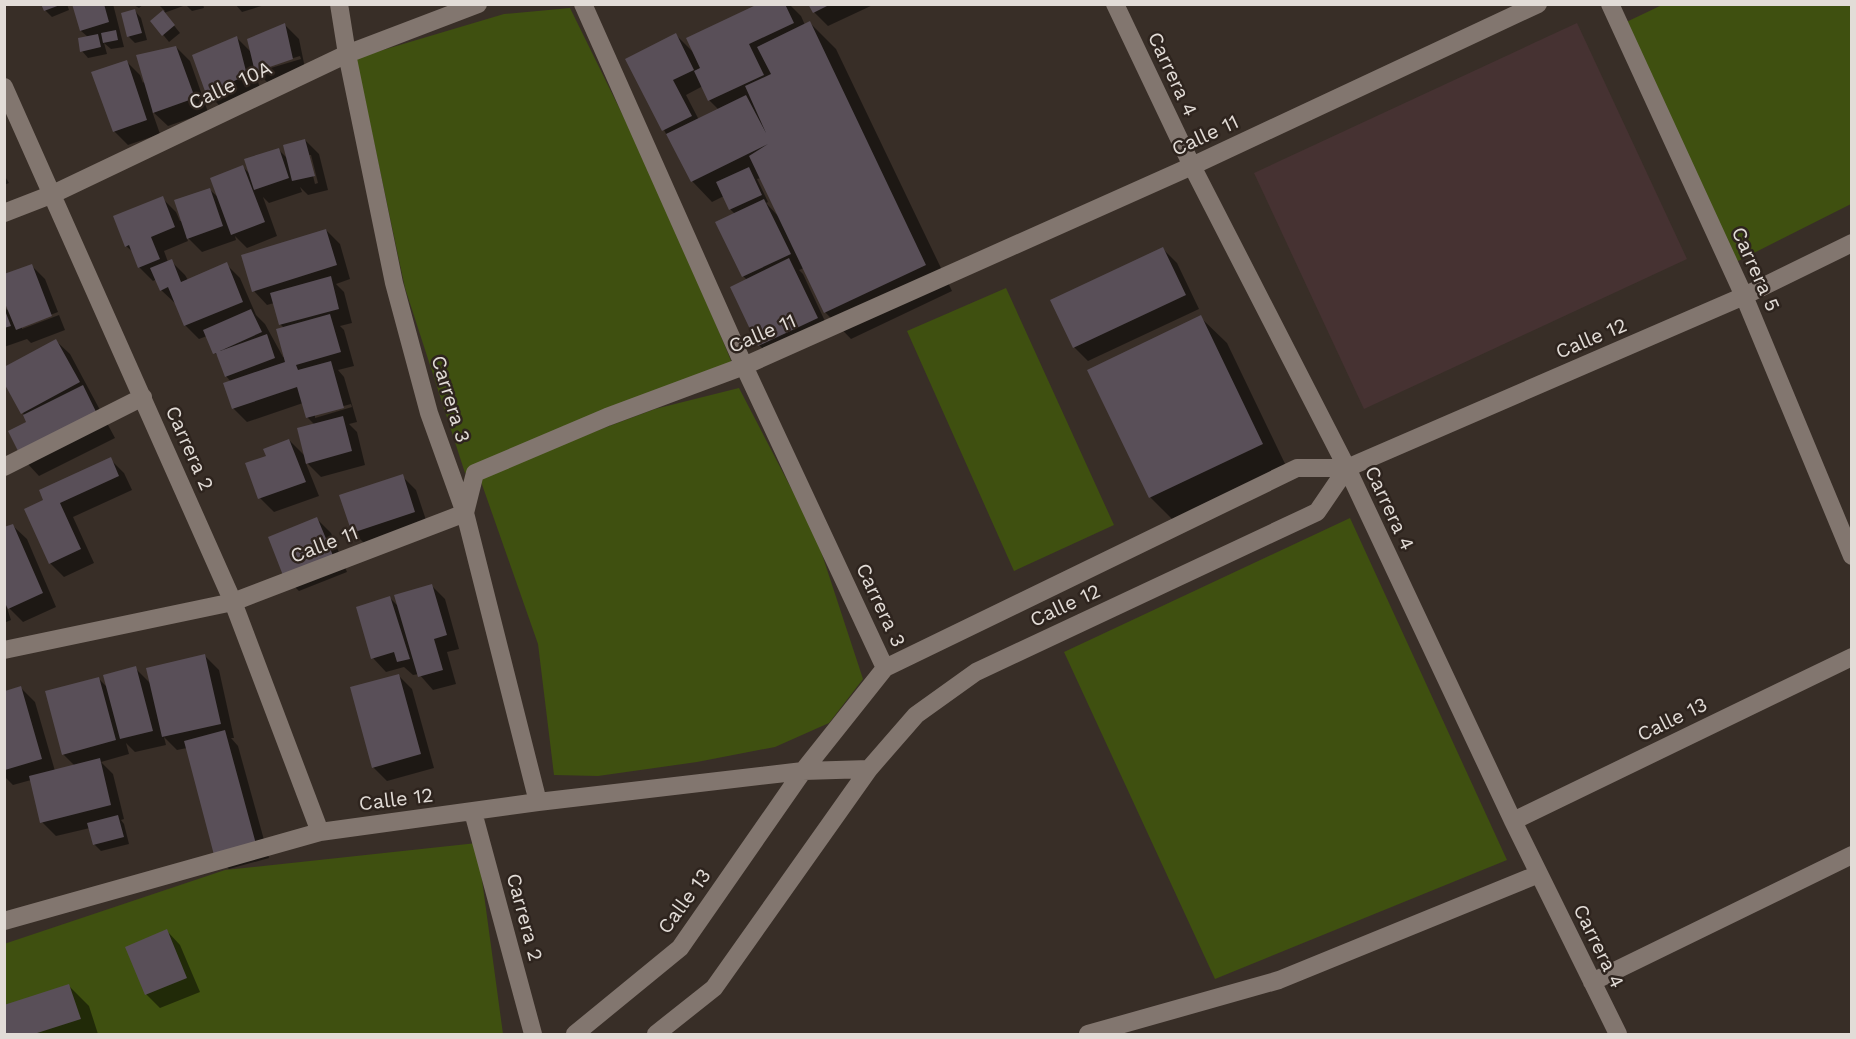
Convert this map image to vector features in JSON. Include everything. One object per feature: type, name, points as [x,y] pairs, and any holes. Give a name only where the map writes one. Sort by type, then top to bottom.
[{"type":"street","name":"Carrera 3","points":[[339,4],[347,54],[394,283],[429,413],[465,513],[538,802]]},
{"type":"street","name":"Calle 10A","points":[[4,213],[53,194],[347,54],[478,4]]},
{"type":"street","name":"Carrera 3","points":[[583,4],[744,366],[885,668]]},
{"type":"street","name":"Carrera 4","points":[[1115,4],[1192,166],[1347,468],[1513,821],[1618,1035]]},
{"type":"street","name":"Calle 11","points":[[4,650],[233,602],[465,513],[475,473],[607,417],[744,366],[1192,166],[1538,4]]},
{"type":"street","name":"Carrera 5","points":[[1610,4],[1744,296],[1851,556]]},
{"type":"street","name":"Carrera 2","points":[[4,87],[233,602],[320,832]]},
{"type":"street","name":"Calle 12","points":[[803,771],[885,668],[1297,468],[1347,468],[1744,296],[1851,243]]},
{"type":"street","points":[[4,467],[143,397]]},
{"type":"street","name":"Calle 12","points":[[4,921],[320,832],[538,802],[803,771],[869,770],[916,715],[976,672],[1317,512],[1347,468]]},
{"type":"street","name":"Calle 13","points":[[1513,821],[1851,657]]},
{"type":"street","points":[[656,1035],[714,988],[869,770]]},
{"type":"street","name":"Calle 13","points":[[575,1035],[680,948],[803,771]]},
{"type":"street","name":"Carrera 2","points":[[473,812],[533,1035]]},
{"type":"street","points":[[1592,982],[1851,855]]},
{"type":"street","points":[[1088,1035],[1279,980],[1539,874]]},
{"type":"shaded area","points":[[1577,23],[1687,259],[1364,409],[1254,173]]},
{"type":"green space","points":[[1662,5],[1851,5],[1851,204],[1736,262],[1620,25]]},
{"type":"green space","points":[[570,8],[664,199],[732,363],[465,473],[405,288],[356,58],[504,14]]},
{"type":"green space","points":[[1006,288],[1114,525],[1014,571],[907,331]]},
{"type":"green space","points":[[739,388],[816,536],[863,679],[829,723],[775,747],[697,762],[598,776],[554,775],[538,644],[479,476],[655,409]]},
{"type":"green space","points":[[1350,518],[1507,860],[1215,979],[1064,652]]},
{"type":"green space","points":[[477,843],[503,1034],[5,1034],[4,944],[225,870]]},
{"type":"building","points":[[41,4],[60,4],[60,5],[44,11]]},
{"type":"building","points":[[72,4],[104,4],[109,22],[80,31]]},
{"type":"building","points":[[758,4],[785,4],[794,23],[749,44],[764,75],[708,101],[694,71],[700,68],[686,38]]},
{"type":"building","points":[[808,4],[831,4],[813,13]]},
{"type":"building","points":[[135,9],[142,33],[127,37],[121,13]]},
{"type":"building","points":[[163,10],[175,25],[162,36],[150,21]]},
{"type":"building","points":[[810,21],[926,265],[824,313],[749,156],[768,144],[691,182],[666,134],[746,95],[766,133],[745,86],[771,74],[757,47]]},
{"type":"building","points":[[285,23],[293,59],[255,72],[247,39]]},
{"type":"building","points":[[116,30],[118,40],[103,43],[101,33]]},
{"type":"building","points":[[676,33],[694,70],[673,80],[692,116],[662,131],[625,59]]},
{"type":"building","points":[[98,34],[101,47],[80,52],[78,38]]},
{"type":"building","points":[[237,36],[247,75],[206,94],[192,55]]},
{"type":"building","points":[[176,46],[195,98],[153,113],[136,55]]},
{"type":"building","points":[[127,60],[147,120],[113,132],[91,72]]},
{"type":"building","points":[[305,139],[315,176],[292,181],[283,145]]},
{"type":"building","points":[[279,148],[289,178],[254,190],[244,159]]},
{"type":"building","points":[[243,165],[265,222],[231,235],[210,178]]},
{"type":"building","points":[[749,167],[762,195],[729,210],[716,182]]},
{"type":"building","points":[[210,188],[223,226],[187,239],[174,200]]},
{"type":"building","points":[[163,196],[175,227],[151,237],[160,259],[138,268],[129,245],[125,247],[113,216]]},
{"type":"building","points":[[764,199],[791,254],[742,277],[715,222]]},
{"type":"building","points":[[326,229],[337,265],[252,292],[241,255]]},
{"type":"building","points":[[1163,247],[1186,295],[1073,348],[1050,300]]},
{"type":"building","points":[[789,258],[818,318],[758,346],[730,287]]},
{"type":"building","points":[[172,259],[181,282],[227,262],[243,302],[184,326],[168,287],[160,291],[150,268]]},
{"type":"building","points":[[32,264],[52,316],[16,330],[4,301],[4,274]]},
{"type":"building","points":[[331,276],[339,309],[279,325],[270,293]]},
{"type":"building","points":[[4,308],[11,326],[4,328]]},
{"type":"building","points":[[251,309],[262,332],[220,351],[267,334],[275,358],[225,377],[216,353],[213,354],[203,330]]},
{"type":"building","points":[[330,314],[341,352],[296,365],[298,370],[331,361],[344,408],[306,418],[297,387],[232,409],[223,383],[285,362],[276,329]]},
{"type":"building","points":[[1201,315],[1263,444],[1149,498],[1087,370]]},
{"type":"building","points":[[56,339],[80,382],[21,414],[4,383],[4,367]]},
{"type":"building","points":[[83,385],[102,424],[24,463],[8,431],[26,422],[23,415]]},
{"type":"building","points":[[343,416],[352,451],[306,464],[297,428]]},
{"type":"building","points":[[289,439],[306,482],[258,499],[245,463],[266,456],[263,449]]},
{"type":"building","points":[[111,457],[119,476],[60,503],[81,549],[49,564],[24,509],[43,500],[39,490]]},
{"type":"building","points":[[403,474],[415,512],[352,533],[339,495]]},
{"type":"building","points":[[317,517],[334,558],[284,578],[268,537]]},
{"type":"building","points":[[13,524],[43,593],[8,609],[4,601],[4,527]]},
{"type":"building","points":[[432,584],[447,635],[434,639],[443,670],[418,677],[394,595]]},
{"type":"building","points":[[390,596],[410,659],[397,662],[394,652],[371,659],[356,607]]},
{"type":"building","points":[[205,654],[221,724],[162,737],[146,668]]},
{"type":"building","points":[[136,666],[153,731],[120,739],[103,675]]},
{"type":"building","points":[[399,674],[421,754],[372,768],[350,687]]},
{"type":"building","points":[[99,677],[116,740],[62,755],[45,691]]},
{"type":"building","points":[[21,686],[42,759],[5,770],[5,691]]},
{"type":"building","points":[[225,730],[256,844],[214,855],[184,741]]},
{"type":"building","points":[[100,758],[111,805],[40,823],[29,776]]},
{"type":"building","points":[[118,815],[124,837],[93,845],[87,823]]},
{"type":"building","points":[[167,929],[187,978],[145,995],[125,947]]},
{"type":"building","points":[[69,984],[81,1019],[34,1034],[4,1034],[4,1005]]}]
